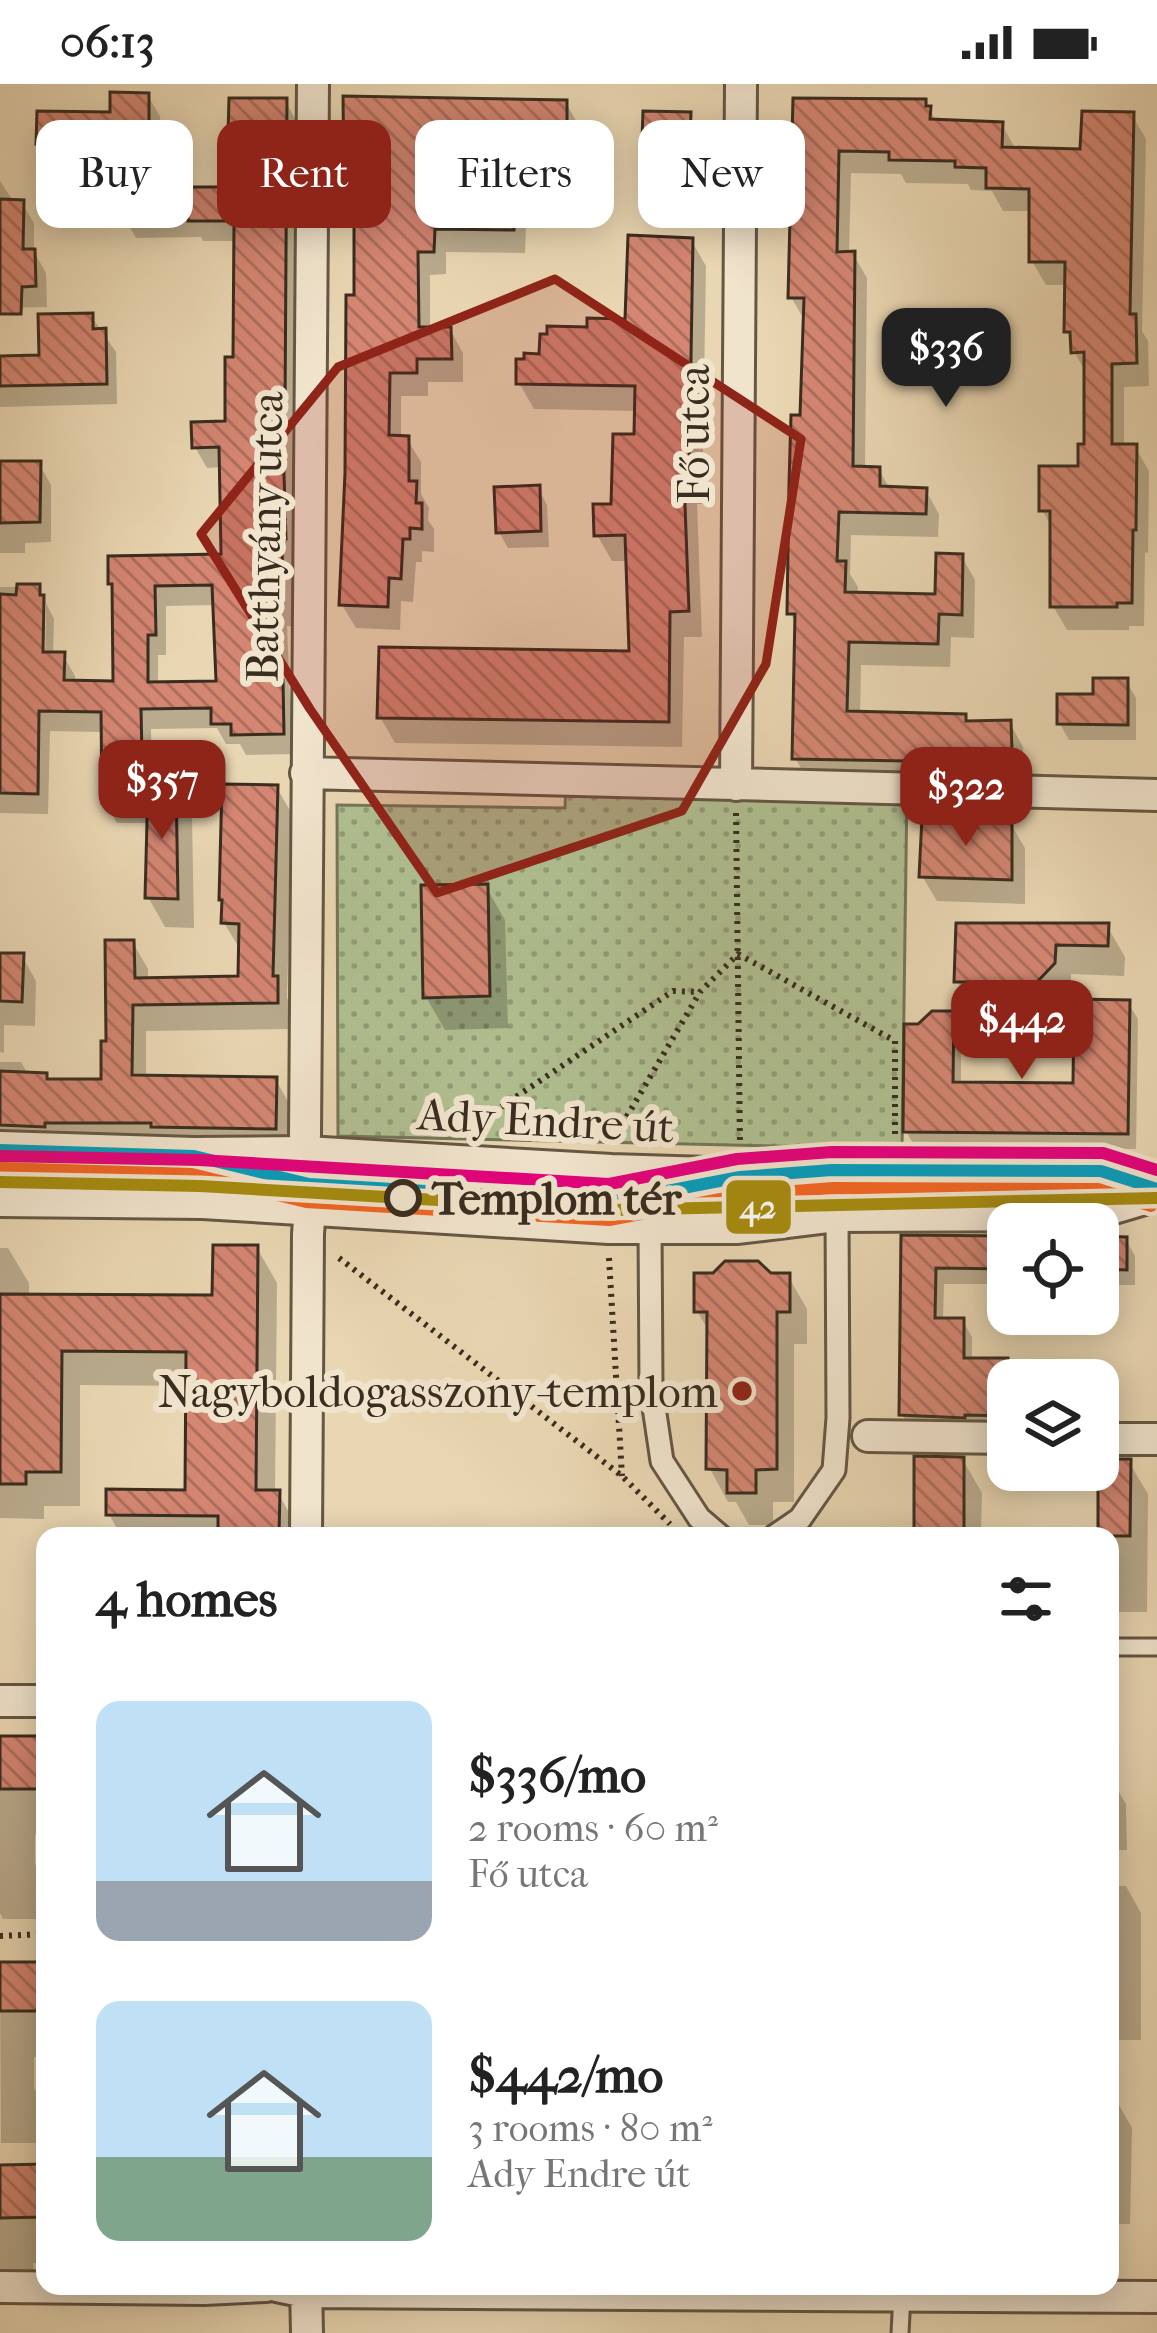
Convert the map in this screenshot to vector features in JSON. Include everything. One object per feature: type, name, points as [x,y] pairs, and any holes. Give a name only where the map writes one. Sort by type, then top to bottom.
[{"type":"street","name":"Batthyány utca","points":[[305,1135],[313,84]]},
{"type":"street","name":"Fő utca","points":[[736,785],[741,84]]},
{"type":"street","points":[[306,773],[1157,795]]},
{"type":"street","name":"Ady Endre út","points":[[0,1150],[306,1156],[610,1188],[740,1161],[832,1170],[1101,1171],[1157,1190]]},
{"type":"street","name":"Ady Endre út","points":[[0,1198],[203,1201],[609,1225],[738,1225],[837,1213],[1090,1212],[1157,1190]]},
{"type":"street","points":[[306,1527],[309,1208]]},
{"type":"street","points":[[788,1527],[800,1519],[834,1470],[837,1213]]},
{"type":"street","points":[[650,1225],[651,1387],[662,1461],[709,1527]]},
{"type":"street","points":[[868,1436],[987,1438]]},
{"type":"street","points":[[1119,1439],[1157,1439]]},
{"type":"street","points":[[0,1701],[36,1701]]},
{"type":"street","points":[[0,2287],[36,2287]]},
{"type":"street","points":[[298,2295],[307,2333]]},
{"type":"street","points":[[902,2295],[1157,2297]]},
{"type":"lane","points":[[194,1156],[309,1208]]},
{"type":"lane","points":[[0,1174],[198,1178],[309,1208],[610,1188],[738,1225]]},
{"type":"lane","points":[[1119,1647],[1157,1647]]},
{"type":"lane","points":[[900,2333],[902,2295]]},
{"type":"path","points":[[736,785],[740,1161]]},
{"type":"path","points":[[610,1188],[612,1142],[700,992],[738,954]]},
{"type":"path","points":[[738,954],[895,1041],[896,1149]]},
{"type":"path","points":[[454,1139],[673,991],[700,992]]},
{"type":"path","points":[[309,1208],[622,1476],[673,1527]]},
{"type":"path","points":[[608,1240],[622,1476]]},
{"type":"path","points":[[0,1936],[36,1934]]},
{"type":"highlighted area","points":[[555,279],[801,439],[766,664],[682,811],[437,893],[310,709],[201,534],[338,367]]},
{"type":"green space","name":"Templom tér","points":[[566,781],[907,789],[902,1149],[338,1136],[337,805],[565,808]]},
{"type":"building","points":[[110,92],[149,93],[149,120],[37,120],[37,111],[110,112]]},
{"type":"building","points":[[343,96],[567,100],[567,120],[415,120],[415,228],[514,230],[435,229],[434,252],[418,252],[419,327],[451,327],[452,359],[417,359],[417,373],[390,373],[389,435],[409,436],[409,481],[417,481],[422,529],[410,528],[410,539],[403,539],[401,579],[389,578],[388,607],[339,605],[346,295],[354,295],[354,228],[391,228],[391,120],[343,120]]},
{"type":"building","points":[[229,98],[287,98],[287,120],[228,120]]},
{"type":"building","points":[[793,98],[926,99],[930,119],[1003,122],[1002,147],[1080,149],[1082,111],[1134,112],[1130,314],[1136,314],[1137,363],[1112,364],[1112,444],[1137,444],[1136,530],[1132,603],[1117,603],[1117,607],[1050,607],[1050,511],[1039,511],[1039,466],[1078,466],[1078,444],[1084,444],[1084,352],[1071,353],[1070,332],[1064,332],[1065,262],[1029,262],[1029,189],[986,188],[986,168],[955,167],[955,161],[889,160],[889,152],[839,151],[837,252],[855,251],[853,466],[880,467],[880,486],[927,488],[926,514],[839,512],[837,561],[846,561],[845,592],[935,594],[936,553],[963,554],[962,615],[939,614],[938,644],[849,642],[847,711],[1011,720],[1012,751],[965,752],[965,762],[792,759],[795,614],[787,614],[789,484],[791,415],[800,415],[804,298],[788,298],[790,228],[805,228],[805,120],[792,120]]},
{"type":"building","points":[[643,111],[691,112],[691,120],[643,120]]},
{"type":"building","points":[[193,187],[217,187],[217,221],[193,221]]},
{"type":"building","points":[[0,199],[24,200],[23,249],[35,249],[36,286],[22,287],[21,314],[0,314]]},
{"type":"building","points":[[234,228],[286,228],[282,409],[286,539],[282,539],[283,606],[277,606],[284,734],[231,735],[231,724],[211,724],[211,708],[141,709],[143,803],[102,803],[101,712],[39,711],[38,794],[0,793],[0,594],[16,595],[17,584],[40,584],[43,652],[65,652],[64,680],[113,681],[108,556],[221,554],[219,447],[192,448],[191,422],[225,421],[225,357],[233,357]],"holes":[[[212,585],[216,681],[148,682],[148,635],[156,635],[155,586]]]},
{"type":"building","points":[[628,235],[693,238],[689,479],[684,479],[689,611],[670,612],[669,722],[377,718],[379,647],[629,651],[625,535],[594,536],[593,504],[611,504],[613,434],[634,434],[635,386],[516,384],[516,359],[524,359],[524,353],[539,354],[540,334],[547,334],[547,326],[587,327],[587,318],[625,319]]},
{"type":"building","points":[[93,313],[93,329],[106,328],[107,384],[0,386],[0,356],[39,355],[38,314]]},
{"type":"building","points":[[0,461],[41,461],[40,522],[0,523]]},
{"type":"building","points":[[540,485],[541,531],[496,533],[494,487]]},
{"type":"building","points":[[1093,678],[1128,678],[1128,725],[1057,724],[1057,694],[1093,694]]},
{"type":"building","points":[[148,783],[176,783],[178,899],[145,898]]},
{"type":"building","points":[[222,784],[278,785],[273,976],[278,976],[278,1003],[133,1005],[132,1075],[277,1077],[276,1129],[151,1127],[151,1123],[0,1125],[0,1071],[47,1073],[47,1079],[101,1079],[101,1041],[106,1041],[105,940],[134,940],[135,978],[238,976],[239,924],[221,923],[219,900]]},
{"type":"building","points":[[922,817],[1012,820],[1012,880],[919,877]]},
{"type":"building","points":[[488,884],[490,996],[423,998],[421,885]]},
{"type":"building","points":[[956,923],[1109,923],[1108,946],[1056,945],[1055,963],[1037,982],[954,982]]},
{"type":"building","points":[[0,953],[24,953],[22,1002],[0,1001]]},
{"type":"building","points":[[1074,999],[1130,1000],[1128,1134],[903,1132],[904,1024],[918,1024],[932,1011],[954,1011],[953,1082],[1073,1083]]},
{"type":"building","points":[[901,1235],[987,1236],[987,1269],[936,1268],[935,1318],[964,1318],[964,1358],[1008,1358],[987,1359],[987,1416],[899,1415]]},
{"type":"building","points":[[1119,1237],[1127,1237],[1127,1270],[1119,1270]]},
{"type":"building","points":[[213,1245],[258,1245],[256,1490],[280,1490],[279,1527],[218,1527],[218,1516],[106,1515],[106,1489],[185,1490],[186,1352],[62,1351],[61,1472],[26,1472],[26,1484],[0,1484],[0,1294],[212,1295]]},
{"type":"building","name":"Nagyboldogasszony-templom","points":[[725,1261],[758,1261],[771,1273],[790,1273],[790,1312],[777,1312],[777,1469],[756,1470],[756,1493],[727,1493],[727,1470],[706,1469],[707,1312],[694,1312],[694,1273],[713,1273]]},
{"type":"building","points":[[914,1456],[964,1457],[964,1527],[914,1527]]},
{"type":"building","points":[[1119,1459],[1131,1459],[1130,1536],[1119,1536],[1119,1527],[1098,1527],[1098,1491],[1119,1491]]},
{"type":"building","points":[[0,1736],[36,1736],[36,1789],[0,1789]]},
{"type":"building","points":[[0,1962],[36,1962],[36,2011],[0,2011]]},
{"type":"building","points":[[36,2164],[36,2217],[0,2218],[0,2165]]},
{"type":"transit line","points":[[0,1150],[194,1156],[309,1184],[610,1202],[740,1177],[832,1170],[1101,1171],[1157,1189]]},
{"type":"transit line","points":[[0,1156],[199,1160],[609,1184],[737,1159],[832,1152],[1103,1153],[1157,1170]]},
{"type":"transit line","points":[[0,1168],[192,1174],[306,1202],[609,1220],[742,1195],[833,1188],[1098,1189],[1151,1206]]},
{"type":"transit line","name":"42","points":[[0,1182],[200,1186],[609,1210],[1157,1198]]},
{"type":"place","name":"Templom tér","points":[[403,1198]]},
{"type":"place","name":"Nagyboldogasszony-templom","points":[[742,1391]]}]
